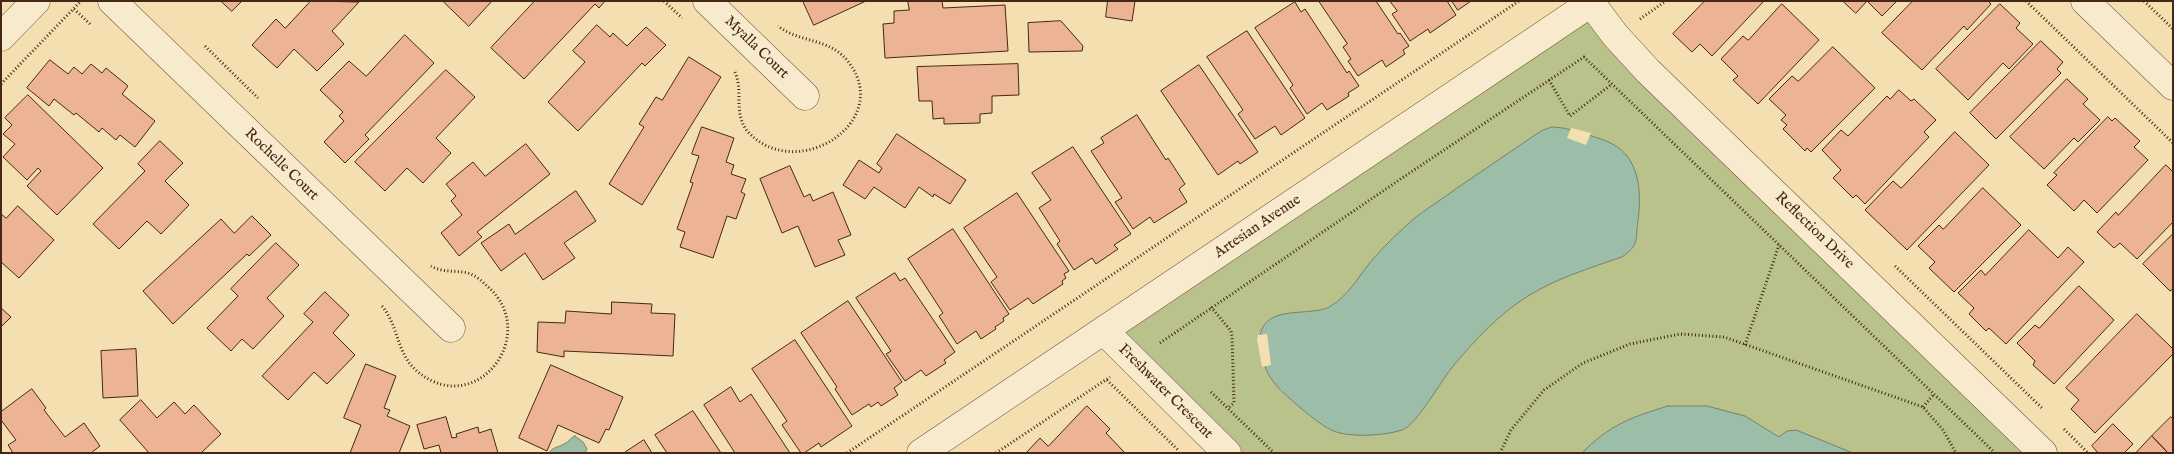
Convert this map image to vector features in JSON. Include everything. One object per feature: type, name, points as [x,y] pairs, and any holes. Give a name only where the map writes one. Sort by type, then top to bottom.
[{"type":"street","points":[[1,36],[36,1]]},
{"type":"street","name":"Rochelle Court","points":[[112,1],[451,328]]},
{"type":"street","name":"Myalla Court","points":[[708,1],[805,96]]},
{"type":"street","points":[[2085,1],[2173,86]]},
{"type":"street","name":"Artesian Avenue","points":[[921,453],[1592,2]]},
{"type":"street","name":"Reflection Drive","points":[[1592,2],[1614,35],[1648,71],[2043,453]]},
{"type":"street","name":"Freshwater Crescent","points":[[1104,331],[1132,361],[1227,453]]},
{"type":"path","points":[[1,84],[81,1]]},
{"type":"path","points":[[847,453],[1519,1]]},
{"type":"path","points":[[1646,26],[1639,20],[1666,1]]},
{"type":"path","points":[[2026,1],[2173,143]]},
{"type":"path","points":[[2144,1],[2173,29]]},
{"type":"path","points":[[1166,349],[1159,342],[1584,57],[1995,453]]},
{"type":"path","points":[[1549,80],[1570,116],[1612,84]]},
{"type":"path","points":[[1745,345],[1779,246]]},
{"type":"path","points":[[1894,265],[2048,413]]},
{"type":"path","points":[[1211,307],[1232,336],[1234,403],[1228,408]]},
{"type":"path","points":[[1500,453],[1510,430],[1544,390],[1583,362],[1630,344],[1680,334],[1724,337],[1923,406],[1943,430],[1956,453]]},
{"type":"path","points":[[996,453],[1106,380],[1182,453]]},
{"type":"path","points":[[1207,388],[1274,453]]},
{"type":"path","points":[[1923,406],[1934,394]]},
{"type":"path","points":[[2061,426],[2088,453]]},
{"type":"green space","points":[[1591,3],[2044,453],[1227,453],[1104,331]]},
{"type":"shaded area","points":[[1552,127],[1569,129],[1608,142],[1616,146],[1627,156],[1636,173],[1639,193],[1636,241],[1632,249],[1622,257],[1550,284],[1517,303],[1488,328],[1462,355],[1414,420],[1408,427],[1402,430],[1386,434],[1366,435],[1338,433],[1317,421],[1281,391],[1270,377],[1263,360],[1260,336],[1267,322],[1284,314],[1314,311],[1331,306],[1349,290],[1383,248],[1416,217],[1541,131]]},
{"type":"shaded area","points":[[1668,406],[1707,406],[1745,416],[1779,437],[1787,431],[1796,430],[1853,453],[1582,453],[1602,435],[1622,423]]},
{"type":"shaded area","points":[[575,436],[583,442],[587,449],[585,453],[549,453],[554,448],[566,443]]},
{"type":"pier","points":[[1571,128],[1591,133],[1586,145],[1567,138]]},
{"type":"pier","points":[[1267,334],[1271,365],[1262,367],[1257,339],[1258,335]]},
{"type":"building","points":[[221,1],[242,1],[232,11]]},
{"type":"building","points":[[311,1],[359,2],[332,31],[344,44],[317,71],[294,49],[277,68],[252,45],[276,19],[285,28]]},
{"type":"building","points":[[443,1],[492,1],[469,26]]},
{"type":"building","points":[[535,1],[605,1],[599,8],[595,4],[524,79],[491,48]]},
{"type":"building","points":[[803,1],[866,1],[814,25]]},
{"type":"building","points":[[908,1],[942,1],[943,8],[1005,5],[1008,51],[885,58],[883,24],[894,23],[894,11],[909,10]]},
{"type":"building","points":[[1108,1],[1135,1],[1132,21],[1106,17]]},
{"type":"building","points":[[1319,1],[1376,1],[1398,34],[1400,33],[1409,46],[1403,50],[1405,54],[1386,67],[1382,60],[1358,76],[1348,61],[1351,59],[1343,47],[1347,44]]},
{"type":"building","points":[[1390,1],[1447,1],[1456,15],[1430,33],[1428,29],[1410,41],[1392,14],[1397,11]]},
{"type":"building","points":[[1452,1],[1471,1],[1458,10]]},
{"type":"building","points":[[1705,1],[1764,1],[1712,56],[1700,44],[1692,52],[1673,34]]},
{"type":"building","points":[[1843,1],[1867,1],[1856,13]]},
{"type":"building","points":[[1867,1],[1897,1],[1882,16]]},
{"type":"building","points":[[1913,1],[1988,1],[1991,4],[1967,30],[1964,26],[1922,70],[1882,33]]},
{"type":"building","points":[[1295,2],[1301,12],[1305,9],[1347,73],[1349,71],[1359,86],[1348,93],[1349,96],[1327,110],[1322,103],[1307,114],[1290,88],[1293,85],[1255,28]]},
{"type":"building","points":[[1782,4],[1819,40],[1758,104],[1733,80],[1738,76],[1721,59],[1743,36],[1748,40]]},
{"type":"building","points":[[2000,4],[2020,23],[2016,28],[2033,44],[2009,69],[2003,63],[1968,100],[1936,69]]},
{"type":"building","points":[[1061,21],[1083,46],[1082,51],[1029,52],[1028,23]]},
{"type":"building","points":[[597,25],[610,37],[613,33],[627,46],[646,27],[666,45],[645,66],[642,63],[578,131],[548,102],[585,62],[573,51]]},
{"type":"building","points":[[1247,31],[1305,118],[1281,135],[1275,126],[1255,139],[1238,114],[1243,110],[1207,57]]},
{"type":"building","points":[[405,35],[434,63],[365,135],[369,139],[345,163],[324,142],[344,121],[339,116],[343,112],[320,90],[349,61],[366,76]]},
{"type":"building","points":[[2041,41],[2063,62],[2057,69],[2061,73],[1996,139],[1970,113]]},
{"type":"building","points":[[1833,47],[1875,88],[1811,152],[1807,148],[1805,151],[1783,129],[1787,125],[1781,120],[1786,115],[1769,99],[1792,76],[1798,81]]},
{"type":"building","points":[[689,57],[721,77],[642,205],[609,184],[644,127],[639,124],[656,97],[662,100]]},
{"type":"building","points":[[50,60],[68,74],[74,67],[82,74],[91,64],[102,73],[106,68],[128,86],[122,94],[155,121],[135,147],[120,135],[116,140],[102,128],[99,132],[76,113],[74,115],[54,99],[49,106],[27,88]]},
{"type":"building","points":[[1018,64],[1019,95],[992,96],[992,113],[980,114],[980,123],[944,124],[944,118],[933,119],[932,101],[919,101],[917,67]]},
{"type":"building","points":[[1199,65],[1258,152],[1240,164],[1238,161],[1218,175],[1161,91]]},
{"type":"building","points":[[446,70],[475,97],[436,138],[451,153],[423,183],[407,168],[385,191],[355,162]]},
{"type":"building","points":[[2067,79],[2088,99],[2083,104],[2100,120],[2078,142],[2074,138],[2044,169],[2010,137]]},
{"type":"building","points":[[1899,90],[1911,101],[1914,99],[1936,120],[1924,132],[1929,137],[1865,204],[1856,195],[1853,198],[1833,178],[1841,170],[1822,150],[1841,130],[1848,136],[1887,96],[1890,99]]},
{"type":"building","points":[[28,95],[103,168],[57,215],[27,186],[41,171],[38,168],[27,180],[3,157],[15,144],[3,134],[12,125],[5,118]]},
{"type":"building","points":[[1137,115],[1166,160],[1168,158],[1185,184],[1179,189],[1187,202],[1154,223],[1150,217],[1133,229],[1115,202],[1122,198],[1091,151],[1104,143],[1101,138]]},
{"type":"building","points":[[2108,117],[2112,121],[2115,118],[2140,141],[2134,147],[2148,160],[2097,213],[2084,200],[2074,211],[2047,185],[2057,175],[2054,173]]},
{"type":"building","points":[[702,127],[734,138],[726,162],[734,165],[731,174],[746,179],[741,192],[745,194],[736,219],[727,216],[713,258],[680,247],[685,232],[677,229],[693,183],[690,182],[699,156],[692,154]]},
{"type":"building","points":[[1955,132],[1989,165],[1907,250],[1865,210],[1893,181],[1901,188]]},
{"type":"building","points":[[897,134],[966,180],[950,204],[934,194],[933,197],[919,187],[905,208],[874,187],[865,199],[843,185],[859,160],[879,173],[882,168],[877,164]]},
{"type":"building","points":[[160,141],[183,163],[165,181],[189,205],[161,234],[147,221],[119,249],[93,224],[145,171],[138,164]]},
{"type":"building","points":[[526,144],[550,174],[477,232],[482,237],[459,256],[441,233],[462,215],[451,201],[456,196],[446,184],[473,162],[485,176]]},
{"type":"building","points":[[1073,147],[1131,234],[1114,245],[1118,249],[1096,264],[1092,258],[1074,270],[1057,244],[1060,241],[1039,208],[1051,200],[1032,173]]},
{"type":"building","points":[[2166,165],[2173,172],[2173,222],[2137,259],[2120,243],[2114,248],[2097,232],[2116,212],[2118,215]]},
{"type":"building","points":[[790,166],[804,197],[810,194],[813,201],[833,192],[851,235],[838,240],[845,255],[815,267],[798,226],[782,233],[760,179]]},
{"type":"building","points":[[1983,188],[2021,225],[1954,292],[1929,268],[1935,262],[1918,246],[1939,225],[1943,229]]},
{"type":"building","points":[[576,191],[596,221],[564,243],[575,258],[543,280],[525,253],[501,271],[481,243],[509,224],[515,234]]},
{"type":"building","points":[[1017,193],[1069,271],[1064,274],[1066,278],[1062,281],[1063,284],[1033,304],[1028,298],[1010,310],[991,282],[997,277],[964,228]]},
{"type":"building","points":[[18,206],[54,240],[19,278],[1,262],[1,214],[6,218]]},
{"type":"building","points":[[252,216],[271,235],[249,256],[247,254],[173,324],[143,291],[221,219],[234,233]]},
{"type":"building","points":[[953,229],[1009,314],[1003,318],[1004,321],[995,327],[996,329],[981,339],[976,331],[957,344],[939,316],[943,313],[908,259]]},
{"type":"building","points":[[2029,230],[2058,258],[2068,247],[2084,262],[2006,344],[1989,328],[1986,331],[1969,314],[1974,308],[1958,293],[1981,270],[1985,275]]},
{"type":"building","points":[[2173,234],[2173,289],[2170,291],[2143,264]]},
{"type":"building","points":[[276,243],[299,265],[267,298],[284,316],[253,349],[242,339],[231,351],[207,328],[238,296],[231,289]]},
{"type":"building","points":[[895,273],[900,281],[905,278],[955,352],[944,360],[946,363],[926,376],[921,370],[905,381],[886,354],[891,351],[856,298]]},
{"type":"building","points":[[2079,286],[2114,320],[2054,384],[2033,365],[2035,361],[2017,343],[2035,325],[2039,328]]},
{"type":"building","points":[[325,292],[349,315],[333,333],[355,355],[327,384],[314,372],[288,400],[262,376],[313,322],[304,314]]},
{"type":"building","points":[[848,301],[902,382],[894,388],[898,395],[881,406],[878,402],[871,407],[869,404],[852,415],[835,389],[837,387],[801,333]]},
{"type":"building","points":[[612,302],[652,304],[651,313],[675,314],[673,356],[564,351],[564,357],[537,352],[538,322],[565,323],[566,311],[611,314]]},
{"type":"building","points":[[1,308],[11,317],[1,327]]},
{"type":"building","points":[[2137,314],[2173,349],[2173,354],[2095,433],[2071,409],[2079,400],[2066,388]]},
{"type":"building","points":[[795,340],[852,426],[821,447],[819,443],[804,453],[801,453],[782,425],[787,421],[752,369]]},
{"type":"building","points":[[136,349],[138,396],[103,398],[101,351]]},
{"type":"building","points":[[366,364],[396,376],[384,408],[390,410],[387,416],[410,426],[399,453],[350,453],[361,425],[344,418]]},
{"type":"building","points":[[551,365],[623,397],[609,430],[606,429],[599,443],[558,425],[547,451],[519,438]]},
{"type":"building","points":[[731,387],[740,402],[751,394],[790,453],[735,453],[704,405]]},
{"type":"building","points":[[32,389],[46,408],[44,410],[65,437],[84,423],[100,446],[91,453],[13,453],[8,445],[16,440],[1,420],[1,412]]},
{"type":"building","points":[[141,400],[157,418],[174,402],[185,414],[194,405],[221,434],[201,453],[149,453],[120,420]]},
{"type":"building","points":[[1087,406],[1110,429],[1106,433],[1125,453],[1026,453],[1040,438],[1048,446]]},
{"type":"building","points":[[693,411],[721,453],[667,453],[655,435]]},
{"type":"building","points":[[446,417],[452,438],[457,437],[456,434],[478,427],[479,433],[491,429],[498,453],[441,453],[439,445],[424,449],[417,425]]},
{"type":"building","points":[[2171,417],[2173,419],[2173,453],[2168,453],[2152,436]]},
{"type":"building","points":[[2113,424],[2133,444],[2124,453],[2098,453],[2092,446]]},
{"type":"building","points":[[2152,436],[2168,453],[2136,453]]},
{"type":"building","points":[[644,440],[652,453],[624,453]]}]
